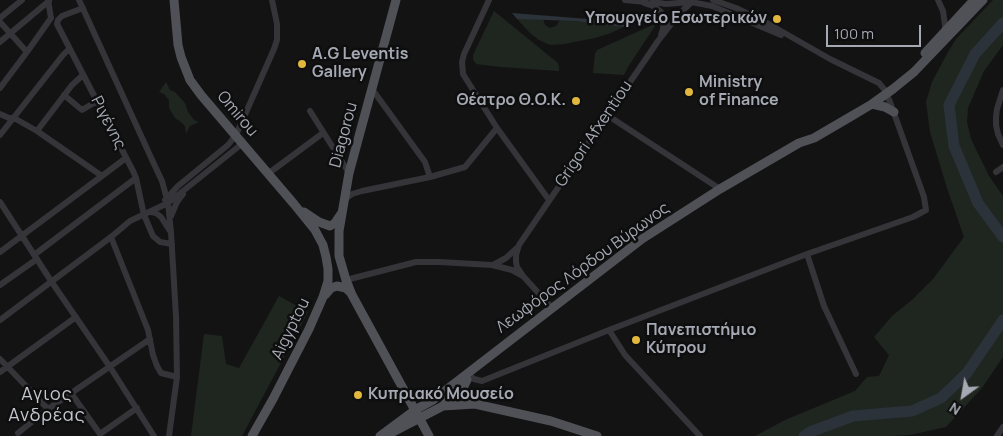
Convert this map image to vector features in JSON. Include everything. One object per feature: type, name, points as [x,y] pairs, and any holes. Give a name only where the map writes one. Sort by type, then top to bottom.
[{"type":"main road","name":"Omirou","points":[[174,0],[178,44],[190,80],[269,173],[314,230]]},
{"type":"main road","name":"Diagorou","points":[[346,280],[339,256],[339,231],[342,212],[349,177],[396,0]]},
{"type":"main road","name":"Λεωφόρος Λόρδου Βύρωνος","points":[[799,143],[814,138],[872,104],[906,72],[974,0]]},
{"type":"main road","name":"Λεωφόρος Λόρδου Βύρωνος","points":[[380,436],[415,410],[433,400],[642,239],[720,189],[799,143],[811,133],[886,91],[914,72],[983,0]]},
{"type":"main road","points":[[872,104],[885,107],[894,112]]},
{"type":"main road","points":[[294,204],[326,226],[335,223],[342,212]]},
{"type":"main road","name":"Aigyptou","points":[[252,436],[309,329],[328,281],[326,257],[322,244],[314,230]]},
{"type":"main road","points":[[326,257],[334,270],[346,280],[352,295],[429,436]]},
{"type":"main road","points":[[323,297],[331,288],[337,286],[346,288],[352,295]]},
{"type":"main road","name":"Λεωφόρος Λόρδου Βύρωνος","points":[[385,436],[443,406],[461,384],[488,357]]},
{"type":"main road","points":[[470,376],[463,392],[465,398],[472,403]]},
{"type":"main road","points":[[433,400],[444,397],[450,398],[551,421],[597,436]]},
{"type":"main road","points":[[443,406],[472,403]]},
{"type":"street","points":[[0,18],[22,0]]},
{"type":"street","points":[[79,0],[162,181],[168,200],[176,316],[177,376],[169,436]]},
{"type":"street","points":[[168,200],[178,186],[228,145],[236,135],[274,49],[277,24],[272,0]]},
{"type":"street","points":[[489,0],[464,54],[462,62],[464,78],[497,128],[549,200]]},
{"type":"street","points":[[625,0],[644,2],[667,0]]},
{"type":"street","points":[[470,376],[482,381],[609,330],[807,254],[918,215],[926,210],[924,197],[894,112],[886,91],[879,83],[800,43],[767,23],[720,1],[713,0]]},
{"type":"street","points":[[938,0],[943,11],[946,25],[945,31]]},
{"type":"street","points":[[0,42],[48,1],[51,18],[0,88]]},
{"type":"street","points":[[652,2],[666,4],[693,1],[712,6],[800,43]]},
{"type":"street","name":"Grigori Afxentiou","points":[[492,265],[506,258],[519,245],[658,41],[679,14],[693,1]]},
{"type":"street","points":[[644,2],[657,9],[663,16],[663,29],[658,41]]},
{"type":"street","points":[[57,24],[62,16],[83,8]]},
{"type":"street","points":[[943,11],[958,17]]},
{"type":"street","name":"Ριγένης","points":[[51,18],[57,24],[136,178],[155,238],[160,242],[172,244]]},
{"type":"street","points":[[0,22],[27,52]]},
{"type":"street","points":[[0,135],[69,49]]},
{"type":"street","points":[[37,131],[72,85],[83,75]]},
{"type":"street","points":[[372,89],[425,162],[430,177]]},
{"type":"street","points":[[1003,90],[997,109],[996,125],[1003,145]]},
{"type":"street","points":[[64,95],[82,110],[97,101]]},
{"type":"street","points":[[310,111],[352,185],[362,191]]},
{"type":"street","points":[[0,114],[14,118],[37,131],[102,176]]},
{"type":"street","points":[[606,115],[720,189]]},
{"type":"street","points":[[345,199],[352,194],[362,191],[430,177],[465,167],[497,128]]},
{"type":"street","points":[[269,173],[323,133]]},
{"type":"street","points":[[0,320],[112,237],[130,221],[160,207],[243,144]]},
{"type":"street","points":[[0,252],[126,158]]},
{"type":"street","points":[[996,172],[1003,167]]},
{"type":"street","points":[[0,285],[136,178]]},
{"type":"street","points":[[162,181],[169,185],[178,186]]},
{"type":"street","points":[[170,218],[177,202],[190,185]]},
{"type":"street","points":[[0,203],[154,436]]},
{"type":"street","points":[[148,213],[156,213],[161,216],[171,232]]},
{"type":"street","points":[[112,237],[148,330],[153,355],[159,371],[164,375],[177,376]]},
{"type":"street","points":[[519,245],[515,259],[517,267],[552,308]]},
{"type":"street","points":[[807,254],[824,306],[856,374]]},
{"type":"street","points":[[346,280],[421,262],[492,265],[512,270],[523,276]]},
{"type":"street","points":[[0,372],[76,317]]},
{"type":"street","points":[[609,330],[625,355],[700,436]]},
{"type":"street","points":[[18,433],[48,409],[150,339]]},
{"type":"street","points":[[0,359],[48,409]]},
{"type":"street","points":[[71,393],[100,435],[136,408]]},
{"type":"street","points":[[997,436],[1003,427]]},
{"type":"shaded area","points":[[993,0],[1003,0],[1003,45],[984,71],[968,108],[967,122],[971,139],[989,176],[1003,196],[1003,357],[982,388],[946,427],[910,435],[892,436],[755,436],[785,420],[855,391],[867,377],[879,376],[889,355],[874,337],[892,316],[933,279],[964,237],[930,132],[926,102],[932,82],[956,39]]},
{"type":"shaded area","points":[[494,11],[558,63],[559,71],[476,64],[473,60],[473,55]]},
{"type":"shaded area","points":[[512,13],[636,22],[623,27],[575,21],[517,19]]},
{"type":"shaded area","points":[[517,19],[543,19],[545,25],[550,28],[556,26],[560,20],[623,27],[595,38],[550,45],[530,33]]},
{"type":"shaded area","points":[[657,23],[624,75],[593,73],[597,50]]},
{"type":"shaded area","points":[[166,82],[170,90],[175,92],[185,103],[188,112],[194,120],[199,122],[190,126],[186,134],[185,126],[175,118],[169,108],[169,100],[164,94],[159,92]]},
{"type":"shaded area","points":[[279,296],[308,312],[242,436],[191,436],[204,334],[222,336],[226,364],[239,368]]},
{"type":"waterway","points":[[1003,23],[975,54],[949,105],[954,146],[978,203],[1003,237]]},
{"type":"waterway","points":[[804,436],[853,416],[912,411],[941,398],[967,373],[1003,320]]},
{"type":"place","name":"Υπουργείο Εσωτερικών","points":[[777,19]]},
{"type":"place","name":"A.G Leventis Gallery","points":[[302,64]]},
{"type":"place","name":"Ministry of Finance","points":[[689,92]]},
{"type":"place","name":"Θέατρο Θ.Ο.Κ.","points":[[576,101]]},
{"type":"place","name":"Πανεπιστήμιο Κύπρου","points":[[636,340]]},
{"type":"place","name":"Κυπριακό Μουσείο","points":[[358,395]]},
{"type":"district","name":"Αγιος Ανδρέας","points":[[47,405]]}]
